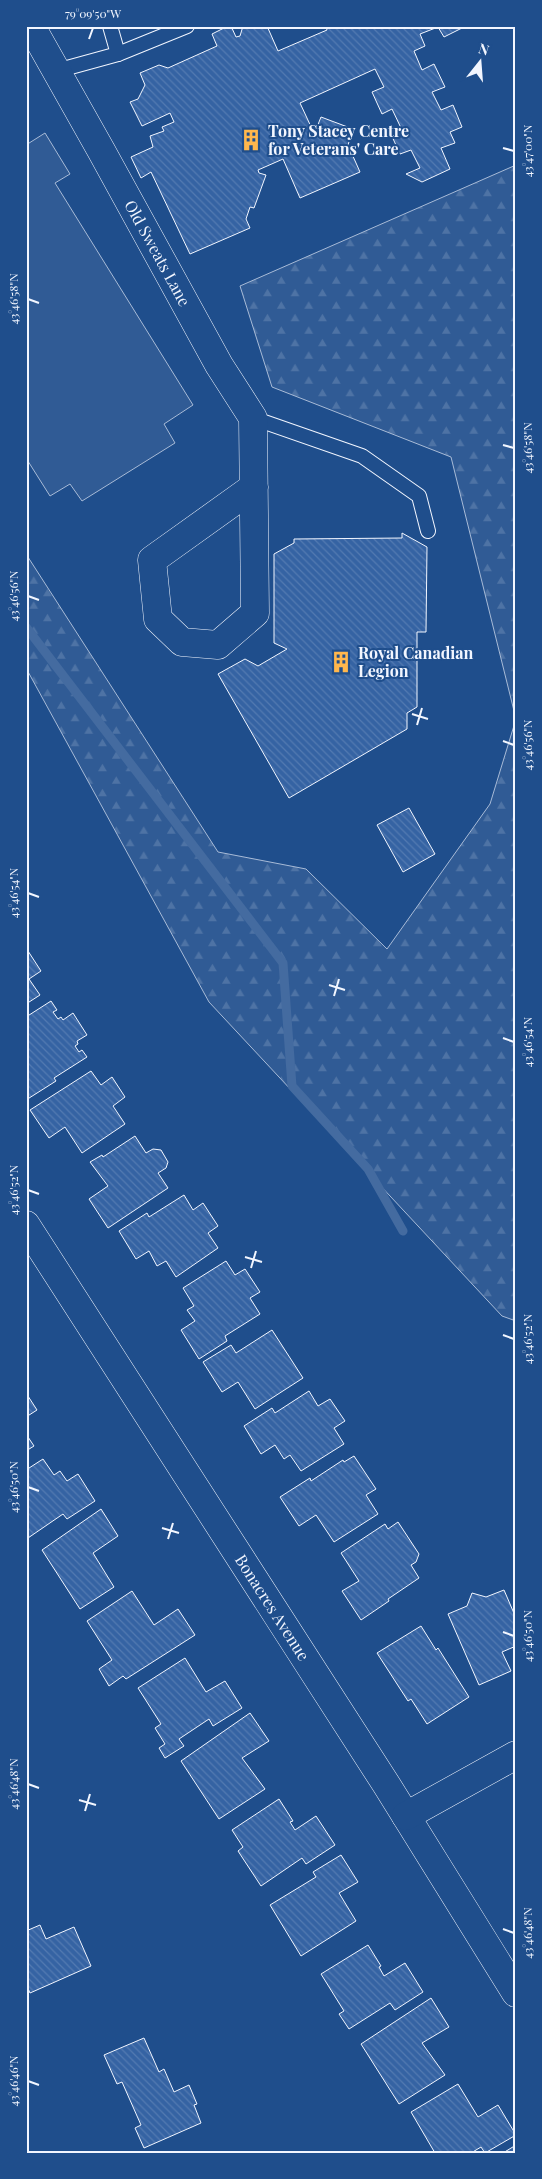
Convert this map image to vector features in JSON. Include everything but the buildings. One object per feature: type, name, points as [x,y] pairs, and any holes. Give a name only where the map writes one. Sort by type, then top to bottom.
[{"type":"street","name":"Old Sweats Lane","points":[[31,26],[219,365],[253,418]]},
{"type":"street","points":[[253,418],[254,487],[255,613],[218,645],[182,642],[158,619],[152,560],[254,487]]},
{"type":"street","name":"Bonacres Avenue","points":[[26,1225],[406,1816],[516,1993]]},
{"type":"street","points":[[406,1816],[516,1755]]},
{"type":"lane","points":[[110,26],[118,54]]},
{"type":"lane","points":[[56,71],[118,54],[187,26]]},
{"type":"lane","points":[[253,418],[362,456],[420,496],[428,531]]},
{"type":"green space","points":[[516,165],[516,719],[451,457],[272,387],[240,286]]},
{"type":"green space","points":[[26,554],[218,852],[306,869],[387,949],[490,804],[516,719],[516,1321],[502,1316],[209,1002],[26,668]]},
{"type":"shaded area","points":[[45,133],[70,174],[55,183],[193,405],[164,424],[175,443],[82,501],[70,484],[50,496],[26,458],[26,145]]},
{"type":"waterway","points":[[26,627],[283,963],[292,1086],[368,1169],[403,1231]]},
{"type":"place","name":"Tony Stacey Centre for Veterans' Care","points":[[251,140]]},
{"type":"place","name":"Royal Canadian Legion","points":[[341,662]]}]
